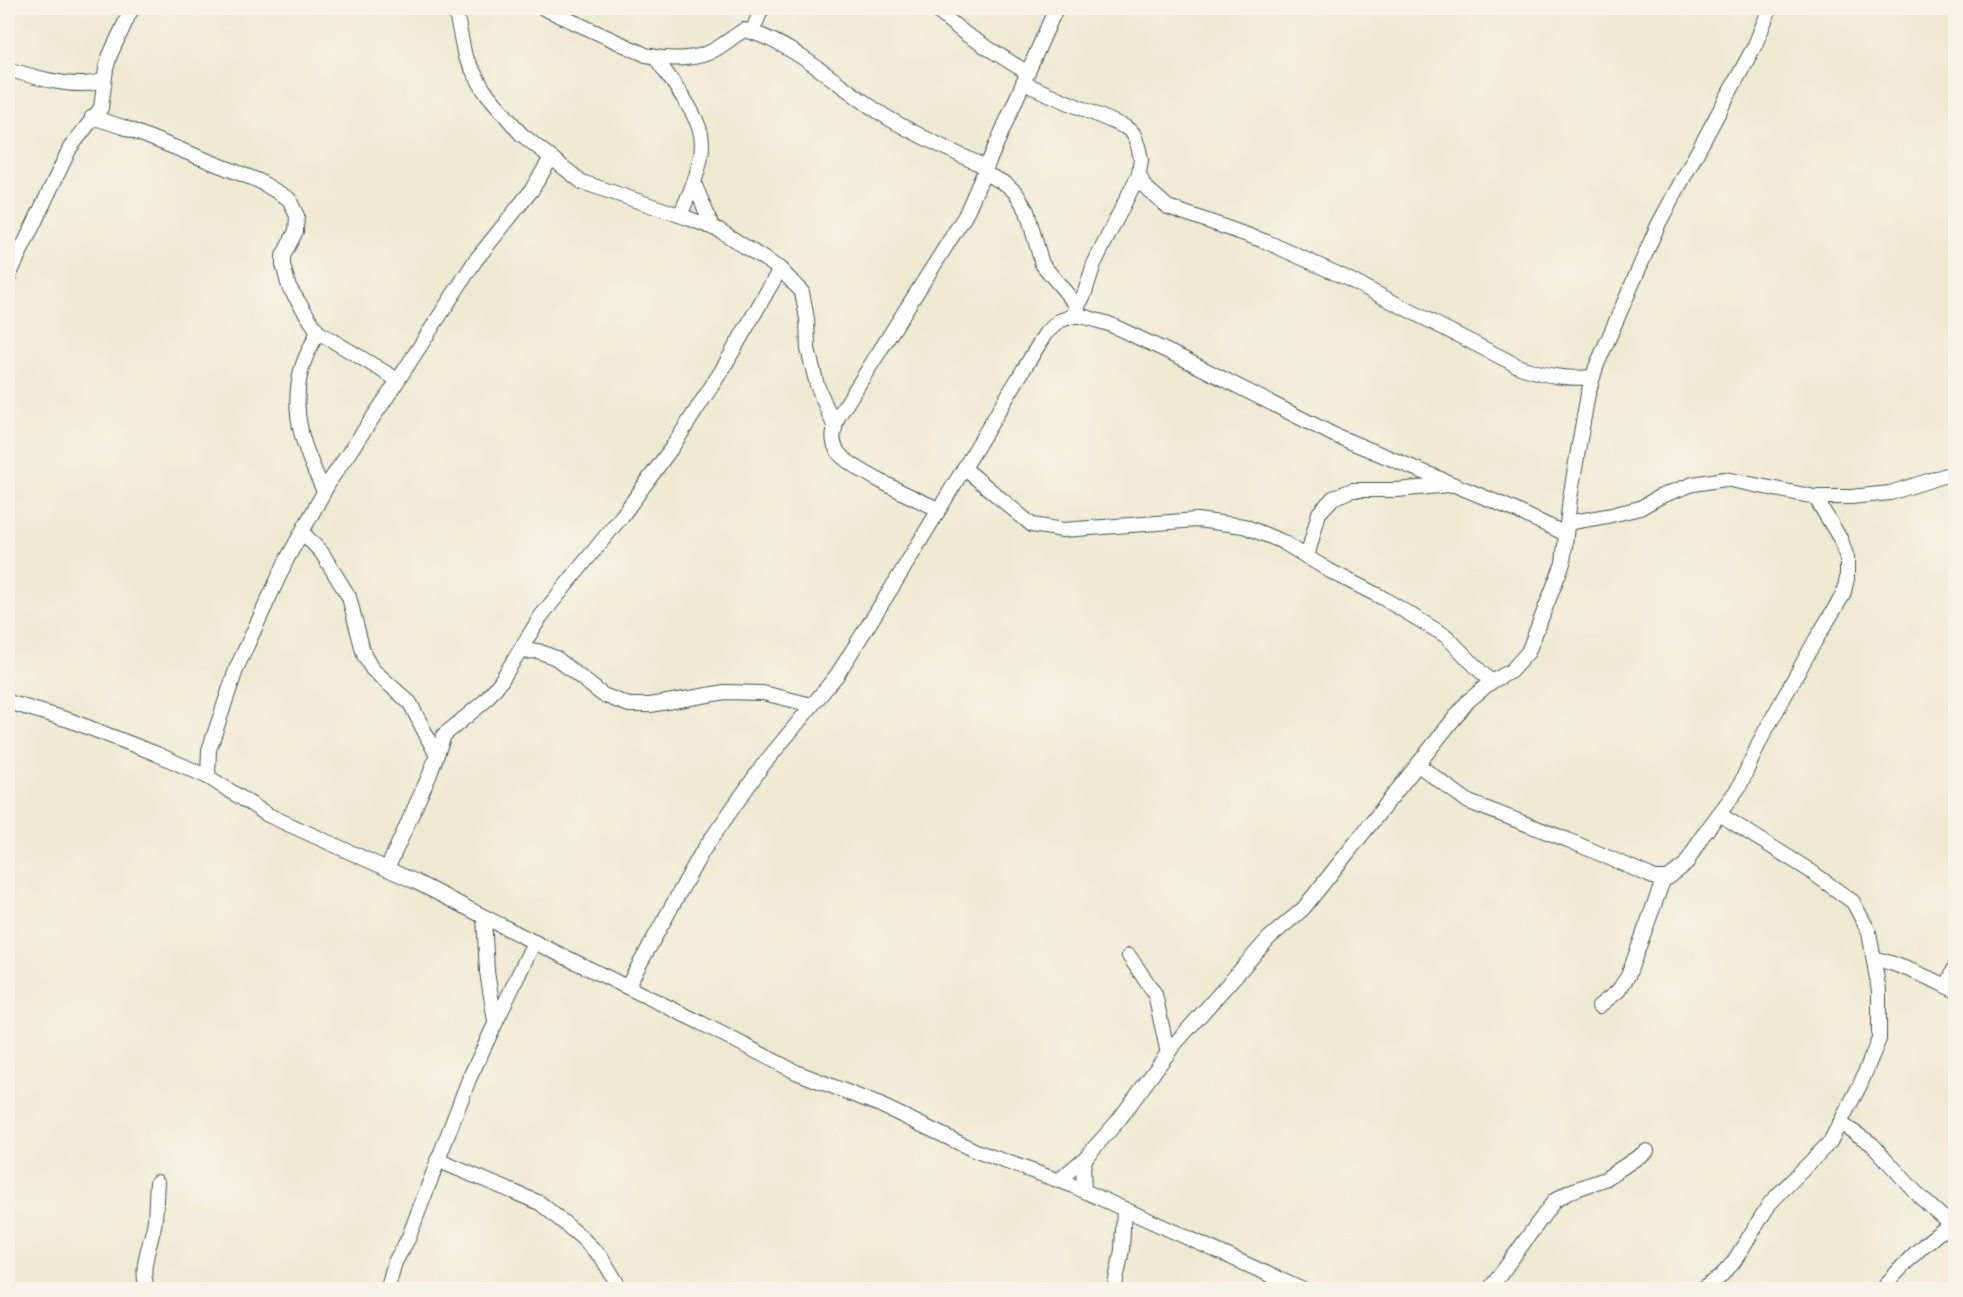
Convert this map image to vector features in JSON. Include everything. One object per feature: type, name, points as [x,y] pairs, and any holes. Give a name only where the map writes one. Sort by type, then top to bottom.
[{"type":"street","points":[[8,278],[70,148],[101,108],[104,80],[110,56],[132,8]]},
{"type":"street","points":[[455,8],[465,57],[484,90],[521,134],[582,182],[713,228],[764,257],[780,269],[802,292],[810,358],[817,385],[835,428]]},
{"type":"street","points":[[543,8],[646,56],[656,58],[695,57],[714,51],[744,30],[761,34],[797,55],[887,117],[985,170],[1006,184],[1016,193],[1027,211],[1042,264],[1075,312],[1109,324],[1184,359],[1334,435],[1452,485],[1566,529],[1640,508],[1659,497],[1694,484],[1725,479],[1815,497],[1851,497],[1890,493],[1956,472]]},
{"type":"street","points":[[752,32],[762,8]]},
{"type":"street","points":[[627,987],[702,852],[763,765],[837,675],[1045,334],[1059,321],[1075,312],[1094,264],[1139,174],[1141,159],[1133,133],[1026,78],[933,8]]},
{"type":"street","points":[[939,509],[912,498],[858,468],[838,453],[832,437],[838,417],[965,216],[1056,8]]},
{"type":"street","points":[[1058,1180],[1086,1157],[1118,1121],[1168,1054],[1269,938],[1303,909],[1468,701],[1491,682],[1511,671],[1528,652],[1563,563],[1566,529],[1588,394],[1593,377],[1658,225],[1755,45],[1770,8]]},
{"type":"street","points":[[656,58],[685,102],[701,135],[694,183],[680,215]]},
{"type":"street","points":[[8,69],[59,82],[80,83],[104,80]]},
{"type":"street","points":[[92,117],[259,181],[289,199],[297,216],[296,231],[283,256],[289,287],[318,332],[398,380]]},
{"type":"street","points":[[208,777],[209,750],[237,667],[287,559],[324,491],[475,261],[531,191],[551,158]]},
{"type":"street","points":[[1139,174],[1144,186],[1168,207],[1267,242],[1352,281],[1520,367],[1550,377],[1573,379],[1593,377]]},
{"type":"street","points":[[694,183],[713,228]]},
{"type":"street","points":[[387,869],[430,774],[444,735],[485,701],[501,681],[541,616],[622,516],[673,446],[722,370],[780,269]]},
{"type":"street","points":[[318,332],[301,369],[296,400],[298,424],[308,459],[324,491]]},
{"type":"street","points":[[964,468],[1032,525],[1072,530],[1197,520],[1244,526],[1281,541],[1446,636],[1491,682]]},
{"type":"street","points":[[1307,557],[1319,513],[1333,498],[1352,490],[1397,490],[1452,485]]},
{"type":"street","points":[[1418,765],[1469,802],[1568,840],[1655,878],[1668,878],[1686,864],[1739,787],[1762,737],[1815,641],[1843,596],[1847,579],[1847,558],[1841,540],[1815,497]]},
{"type":"street","points":[[302,532],[322,553],[349,597],[364,655],[372,669],[410,703],[436,754]]},
{"type":"street","points":[[519,652],[538,651],[556,658],[603,695],[629,705],[650,705],[725,692],[763,693],[812,705]]},
{"type":"street","points":[[8,702],[69,720],[157,754],[208,777],[268,815],[387,869],[796,1072],[880,1105],[976,1151],[1084,1191],[1303,1290]]},
{"type":"street","points":[[1701,1290],[1719,1278],[1733,1263],[1770,1203],[1830,1142],[1860,1085],[1879,1039],[1879,991],[1874,958],[1869,932],[1853,902],[1809,870],[1719,814]]},
{"type":"street","points":[[1599,1006],[1618,991],[1628,976],[1664,878]]},
{"type":"street","points":[[484,917],[487,972],[495,1022]]},
{"type":"street","points":[[387,1290],[395,1262],[408,1239],[436,1160],[469,1079],[534,942]]},
{"type":"street","points":[[1129,956],[1155,994],[1168,1054]]},
{"type":"street","points":[[1874,958],[1894,963],[1951,988],[1956,965]]},
{"type":"street","points":[[1840,1123],[1872,1144],[1920,1197],[1953,1227],[1939,1232],[1902,1265],[1882,1290]]},
{"type":"street","points":[[1489,1290],[1554,1201],[1571,1191],[1605,1179],[1647,1151]]},
{"type":"street","points":[[1084,1191],[1083,1167],[1086,1157]]},
{"type":"street","points":[[436,1160],[540,1203],[580,1236],[602,1258],[617,1283]]},
{"type":"street","points":[[148,1290],[145,1282],[145,1267],[155,1221],[157,1182]]},
{"type":"street","points":[[1114,1290],[1122,1250],[1124,1209]]}]
